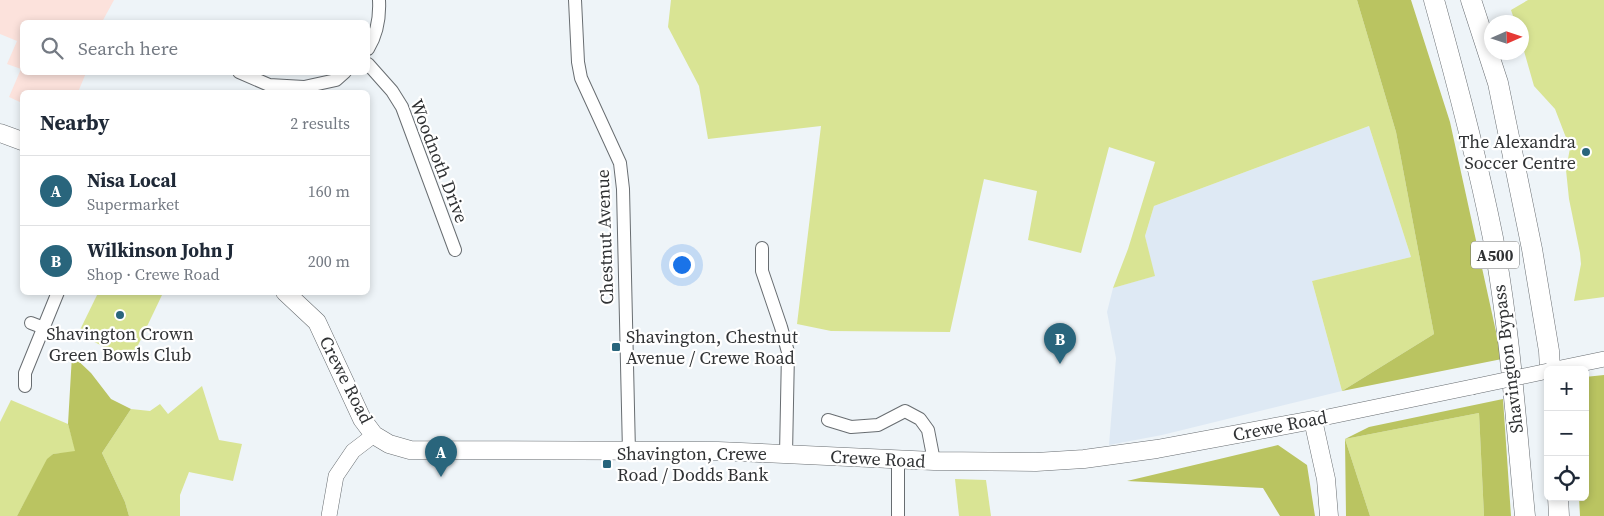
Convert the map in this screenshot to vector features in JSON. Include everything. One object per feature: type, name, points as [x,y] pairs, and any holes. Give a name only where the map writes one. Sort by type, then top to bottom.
[{"type":"highway","name":"Shavington Bypass","points":[[1434,0],[1462,101],[1493,239],[1510,353],[1524,516]]},
{"type":"highway","name":"A500","points":[[1471,0],[1498,83],[1532,249],[1550,366]]},
{"type":"highway","points":[[1558,501],[1558,516]]},
{"type":"main road","points":[[0,133],[20,140]]},
{"type":"main road","name":"Crewe Road","points":[[288,295],[317,322],[362,420],[374,435],[389,444],[410,450],[718,451],[1007,463],[1084,460],[1157,449],[1313,420]]},
{"type":"main road","points":[[1313,420],[1326,479],[1329,516]]},
{"type":"street","points":[[370,46],[380,18],[379,0]]},
{"type":"street","name":"Chestnut Avenue","points":[[575,0],[580,78],[620,163],[629,452]]},
{"type":"street","name":"Woodnoth Drive","points":[[370,66],[392,91],[402,107],[454,250]]},
{"type":"street","points":[[246,75],[269,85],[304,87],[336,80],[342,75]]},
{"type":"street","points":[[762,248],[762,270],[788,352],[786,454]]},
{"type":"street","points":[[25,386],[25,373],[57,295]]},
{"type":"street","points":[[31,322],[44,328]]},
{"type":"street","name":"Crewe Road","points":[[1568,366],[1599,359]]},
{"type":"street","name":"Crewe Road","points":[[1313,420],[1544,371]]},
{"type":"street","points":[[828,420],[851,427],[878,424],[905,411],[920,419],[928,430],[934,461]]},
{"type":"street","points":[[328,516],[336,476],[353,451],[374,435]]},
{"type":"street","points":[[898,459],[898,516]]},
{"type":"shaded area","points":[[0,0],[114,0],[103,20],[20,20],[20,69],[7,64],[17,41],[0,34]]},
{"type":"shaded area","points":[[20,71],[20,75],[85,75],[79,90],[20,90],[20,102],[9,97]]},
{"type":"shaded area","points":[[1369,126],[1411,257],[1312,281],[1342,391],[1162,435],[1109,445],[1116,358],[1107,312],[1113,288],[1154,276],[1145,236],[1154,206]]},
{"type":"green space","points":[[671,0],[1357,0],[1396,132],[1434,334],[1342,391],[1312,281],[1411,257],[1369,126],[1154,206],[1145,236],[1155,276],[1113,288],[1128,249],[1155,162],[1109,147],[1081,253],[1028,240],[1037,191],[984,179],[950,332],[831,331],[797,324],[821,126],[708,139],[699,86],[668,27]]},
{"type":"green space","points":[[1357,0],[1411,0],[1450,122],[1502,359],[1342,391],[1434,334],[1396,132]]},
{"type":"green space","name":"The Alexandra Soccer Centre","points":[[1528,0],[1604,0],[1604,297],[1574,301],[1581,264],[1569,199],[1566,170],[1570,148],[1555,109],[1534,86],[1527,60],[1529,60],[1529,15],[1513,15],[1511,10]]},
{"type":"green space","name":"Shavington Crown Green Bowls Club","points":[[97,295],[162,295],[131,360],[78,334]]},
{"type":"green space","points":[[72,355],[91,373],[111,399],[131,409],[102,453],[125,502],[129,516],[17,516],[47,459],[53,454],[75,451],[68,424]]},
{"type":"green space","points":[[1604,375],[1604,516],[1580,516],[1579,501],[1589,501],[1589,377]]},
{"type":"green space","points":[[202,386],[219,440],[242,444],[233,481],[189,472],[180,495],[180,516],[129,516],[125,502],[102,453],[131,409],[150,411],[160,404],[168,414]]},
{"type":"green space","points":[[1503,399],[1511,516],[1484,516],[1479,413],[1345,439],[1369,427]]},
{"type":"green space","points":[[11,400],[68,424],[76,452],[53,454],[48,459],[17,516],[0,516],[0,422]]},
{"type":"green space","points":[[1479,413],[1484,516],[1370,516],[1345,439]]},
{"type":"green space","points":[[1345,439],[1370,516],[1346,516]]},
{"type":"green space","points":[[1278,445],[1307,465],[1315,516],[1280,516],[1263,488],[1127,481]]},
{"type":"green space","points":[[955,479],[986,480],[991,516],[959,516]]},
{"type":"place","name":"The Alexandra Soccer Centre","points":[[1586,152]]},
{"type":"place","name":"Shavington Crown Green Bowls Club","points":[[120,315]]},
{"type":"place","name":"Shavington, Chestnut Avenue / Crewe Road","points":[[616,347]]},
{"type":"place","name":"Wilkinson John J","points":[[1060,364]]},
{"type":"place","name":"Shavington, Crewe Road / Dodds Bank","points":[[607,464]]},
{"type":"place","name":"Nisa Local","points":[[441,477]]}]
